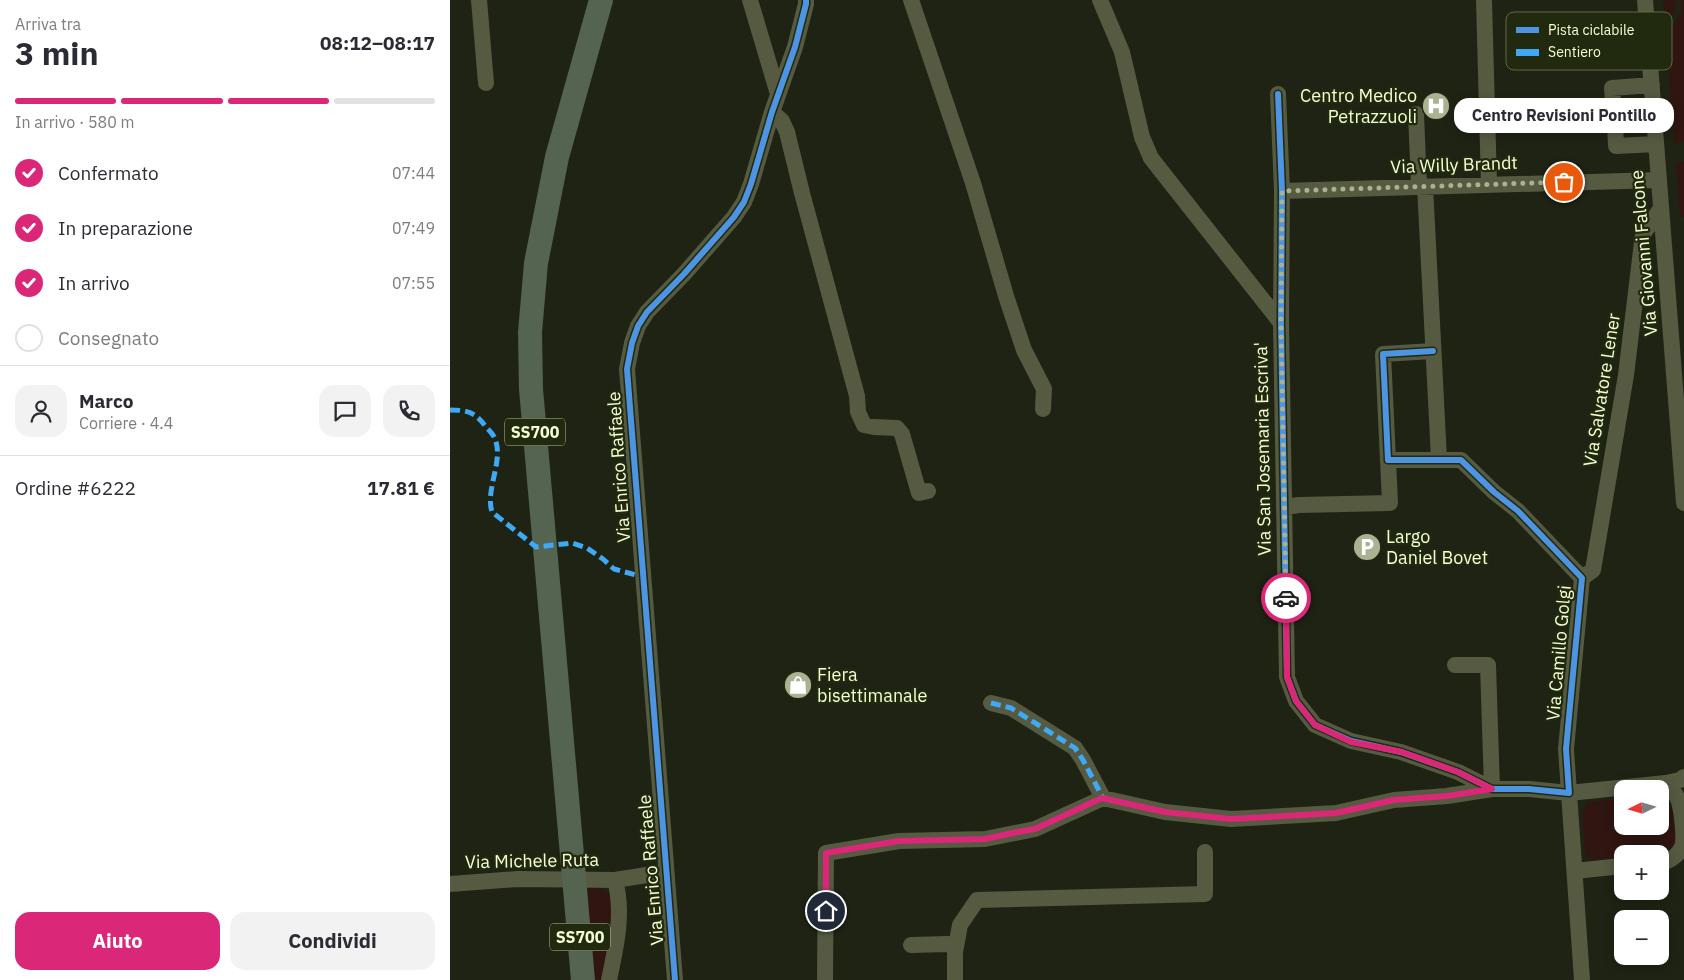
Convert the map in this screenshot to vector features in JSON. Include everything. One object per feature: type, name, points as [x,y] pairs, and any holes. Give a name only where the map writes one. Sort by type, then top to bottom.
[{"type":"highway","name":"SS700","points":[[583,980],[531,389],[530,332],[536,263],[557,157],[601,0]]},
{"type":"street","points":[[479,0],[486,83]]},
{"type":"street","points":[[750,0],[778,94]]},
{"type":"street","name":"Via Enrico Raffaele","points":[[675,980],[627,369],[632,343],[638,326],[647,312],[684,274],[744,202],[772,112],[795,47],[806,0]]},
{"type":"street","points":[[911,0],[967,166],[1024,350],[1044,389],[1043,408]]},
{"type":"street","points":[[1100,0],[1122,52],[1142,137],[1151,158],[1281,323]]},
{"type":"street","points":[[1484,0],[1489,184]]},
{"type":"street","name":"Via Giovanni Falcone","points":[[1651,70],[1658,180],[1678,339],[1684,503]]},
{"type":"street","points":[[1613,100],[1612,88],[1652,85]]},
{"type":"street","name":"Via San Josemaria Escriva'","points":[[1278,94],[1282,191],[1281,323],[1287,677],[1296,701],[1315,725],[1351,742],[1402,752],[1458,772],[1492,789],[1529,789],[1569,793],[1614,788]]},
{"type":"street","points":[[772,112],[782,121],[787,132],[857,396],[858,412],[864,425],[874,428],[897,428],[902,434],[919,493],[928,491]]},
{"type":"street","points":[[1416,114],[1439,459]]},
{"type":"street","points":[[1615,123],[1616,146],[1656,144]]},
{"type":"street","name":"Via Willy Brandt","points":[[1282,191],[1658,180]]},
{"type":"street","name":"Via Salvatore Lener","points":[[1582,578],[1593,570],[1604,510],[1626,375],[1643,234],[1661,208]]},
{"type":"street","points":[[1284,507],[1299,504],[1390,503],[1384,354],[1433,351]]},
{"type":"street","name":"Via Camillo Golgi","points":[[1388,460],[1461,460],[1494,492],[1518,511],[1582,578],[1566,749],[1582,980]]},
{"type":"street","points":[[825,980],[826,853],[899,841],[993,837],[1035,829],[1102,798],[1165,812],[1231,819],[1336,813],[1394,800],[1447,796],[1492,789],[1488,665],[1455,665]]},
{"type":"street","points":[[991,703],[1010,708],[1075,748],[1102,798]]},
{"type":"street","points":[[1669,782],[1680,780],[1684,776]]},
{"type":"street","points":[[1669,790],[1675,794],[1683,807],[1684,844],[1676,856],[1669,860]]},
{"type":"street","name":"Via Michele Ruta","points":[[635,877],[650,868],[656,860],[663,843]]},
{"type":"street","points":[[955,980],[956,945],[960,925],[977,900],[1205,894],[1205,852]]},
{"type":"street","points":[[1575,871],[1614,867]]},
{"type":"street","name":"Via Michele Ruta","points":[[450,884],[528,879],[615,880],[666,872]]},
{"type":"street","name":"Via Michele Ruta","points":[[609,980],[619,934],[615,880]]},
{"type":"street","points":[[911,945],[956,945]]},
{"type":"shaded area","points":[[1663,0],[1675,0],[1676,9],[1672,16],[1672,12],[1664,12]]},
{"type":"shaded area","points":[[1681,0],[1684,0],[1684,142],[1674,143],[1669,70],[1672,70],[1672,27],[1682,11]]},
{"type":"shaded area","points":[[1684,162],[1684,217],[1681,216],[1680,211],[1676,163]]},
{"type":"shaded area","points":[[1614,800],[1614,835],[1669,835],[1669,805],[1674,809],[1676,841],[1669,849],[1669,845],[1614,845],[1614,858],[1592,860],[1585,852],[1582,812],[1588,802]]},
{"type":"shaded area","points":[[593,886],[598,886],[615,897],[606,980],[591,980],[585,892]]},
{"type":"marked path","points":[[450,410],[466,411],[475,415],[494,437],[497,456],[490,503],[492,512],[536,547],[572,543],[587,548],[614,569],[643,577]]},
{"type":"marked path","points":[[991,703],[1011,708],[1075,748],[1103,798]]},
{"type":"cycle path","points":[[675,980],[627,369],[632,343],[638,326],[647,312],[684,274],[734,217],[744,202],[772,112],[795,47],[806,0]]},
{"type":"cycle path","points":[[1278,94],[1282,191],[1281,323],[1287,677],[1296,701],[1315,725],[1351,741],[1401,752],[1458,772],[1492,789],[1529,789],[1569,793],[1566,749],[1582,578],[1518,511],[1494,492],[1461,460],[1388,460],[1383,354],[1433,351]]},
{"type":"way so far","points":[[1286,598],[1281,323],[1282,191],[1564,182]]},
{"type":"place","name":"Centro Medico Petrazzuoli","points":[[1436,106]]},
{"type":"place","name":"Centro Revisioni Pontillo","points":[[1564,182]]},
{"type":"place","name":"Largo Daniel Bovet","points":[[1367,547]]},
{"type":"place","name":"Fiera bisettimanale","points":[[798,685]]},
{"type":"route","points":[[826,911],[826,853],[899,841],[985,839],[1035,829],[1102,798],[1165,812],[1231,819],[1336,813],[1394,800],[1447,796],[1492,789],[1458,772],[1402,752],[1351,742],[1315,725],[1296,701],[1287,677],[1286,598]]}]
